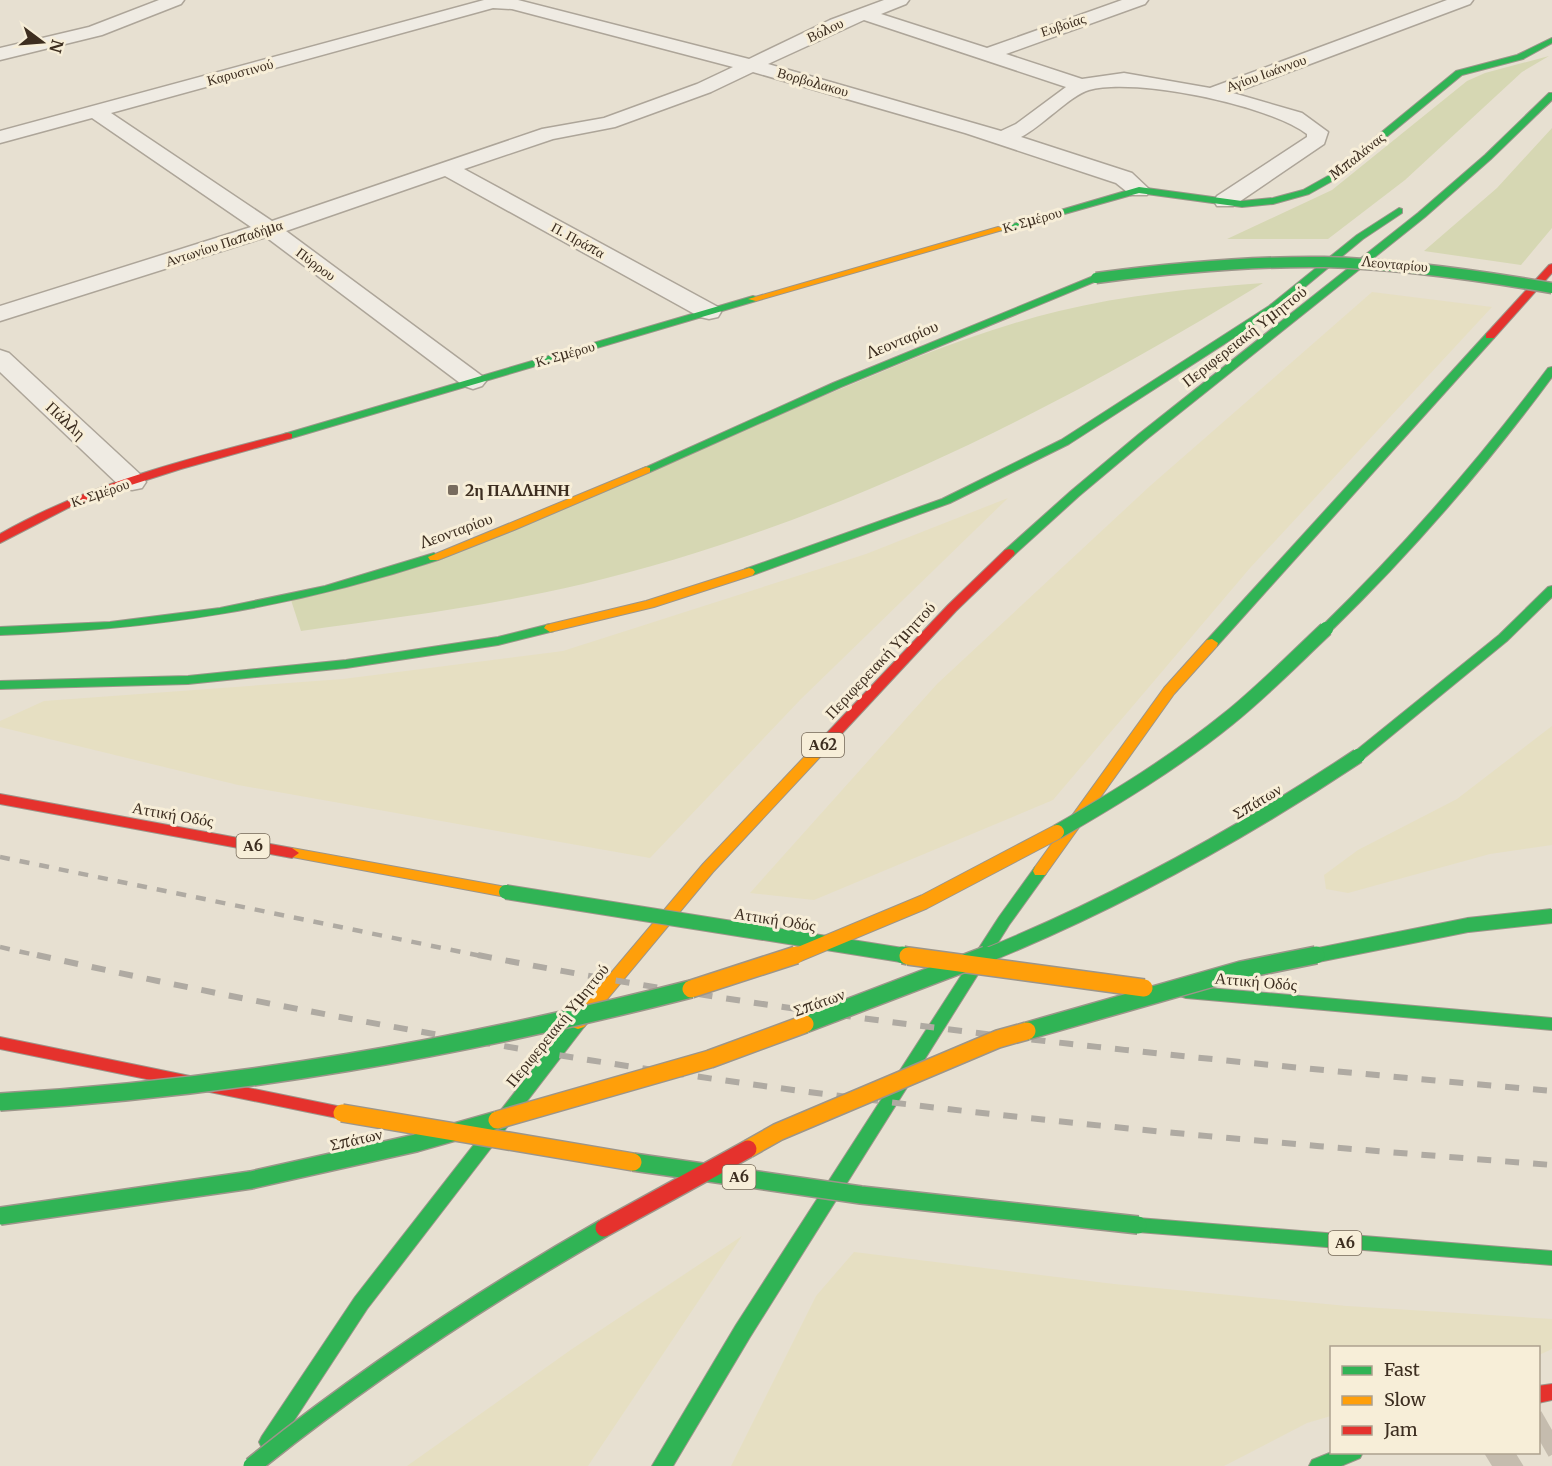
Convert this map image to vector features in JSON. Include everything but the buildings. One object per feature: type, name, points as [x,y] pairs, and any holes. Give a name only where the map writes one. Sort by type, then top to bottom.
[{"type":"main road","name":"Μπαλάνας","points":[[1139,190],[1242,204],[1273,201],[1306,192],[1331,178],[1459,73],[1481,65],[1527,55],[1544,47],[1552,40]]},
{"type":"main road","name":"Περιφερειακή Υμηττού","points":[[252,1466],[361,1303],[554,1052],[708,868],[951,608],[1065,501],[1387,245],[1512,136],[1552,95]]},
{"type":"main road","points":[[1426,193],[1512,136]]},
{"type":"main road","name":"Κ. Σμέρου","points":[[0,539],[30,520],[132,482],[709,312],[1139,190]]},
{"type":"main road","points":[[0,685],[188,680],[346,664],[498,641],[650,604],[756,570],[946,501],[1065,442],[1273,308],[1360,237],[1407,205]]},
{"type":"main road","name":"Λεονταρίου","points":[[0,631],[83,629],[186,618],[362,579],[465,546],[553,511],[884,363],[1096,278],[1167,266],[1285,258],[1419,265],[1552,288]]},
{"type":"main road","points":[[662,1466],[749,1321],[1004,921],[1169,691],[1552,267]]},
{"type":"main road","name":"Λεονταρίου","points":[[1285,278],[1363,280]]},
{"type":"main road","points":[[1509,298],[1541,305]]},
{"type":"main road","name":"Λεονταρίου","points":[[994,320],[1065,306]]},
{"type":"main road","points":[[0,1102],[64,1101],[272,1077],[468,1041],[652,998],[756,968],[860,932],[1013,859],[1153,775],[1246,704],[1384,575],[1431,524],[1501,441],[1552,369]]},
{"type":"main road","name":"Σπάτων","points":[[0,1216],[251,1180],[416,1143],[710,1059],[937,976],[1069,920],[1183,864],[1278,808],[1358,756],[1503,638],[1552,590]]},
{"type":"main road","name":"Αττική Οδός","points":[[0,799],[506,892],[816,943],[1144,988],[1552,1024]]},
{"type":"main road","points":[[252,1466],[319,1412],[538,1265],[778,1132],[998,1039],[1241,970],[1468,926],[1552,916]]},
{"type":"main road","name":"Α6","points":[[0,1043],[342,1113],[595,1157],[861,1195],[1138,1225],[1552,1258]]},
{"type":"main road","points":[[1319,1466],[1348,1454]]},
{"type":"street","points":[[0,54],[95,31],[175,0]]},
{"type":"street","name":"Βόλου","points":[[446,168],[549,133],[608,123],[704,88],[863,14],[900,0]]},
{"type":"street","name":"Ευβοίας","points":[[988,54],[1030,37],[1139,0]]},
{"type":"street","name":"Αγίου Ιωάννου","points":[[1005,137],[1023,128],[1081,85],[1124,79],[1212,94],[1464,0]]},
{"type":"street","name":"Βορβολακου","points":[[486,3],[512,4],[753,65],[1005,137],[1124,178],[1139,190]]},
{"type":"street","name":"Καρυστινού","points":[[0,137],[486,3]]},
{"type":"street","points":[[863,14],[1081,85]]},
{"type":"street","points":[[1212,94],[1291,116],[1307,123],[1317,132],[1317,140],[1225,201]]},
{"type":"street","name":"Πύρρου","points":[[96,112],[269,230],[473,381]]},
{"type":"street","name":"Αντωνίου Παπαδήμα","points":[[0,314],[269,230],[446,168]]},
{"type":"street","name":"Π. Πράπα","points":[[446,168],[709,312]]},
{"type":"street","name":"Πάλλη","points":[[0,358],[132,482]]},
{"type":"shaded area","points":[[1372,292],[1492,307],[1250,568],[1053,800],[814,900],[750,893],[937,684],[1150,486]]},
{"type":"shaded area","points":[[1008,498],[801,699],[650,858],[238,785],[0,727],[0,721],[44,701],[343,679],[563,651],[866,554]]},
{"type":"shaded area","points":[[1552,726],[1552,845],[1490,854],[1348,893],[1326,889],[1324,875],[1358,850],[1457,799]]},
{"type":"shaded area","points":[[742,1236],[588,1466],[407,1466],[572,1349]]},
{"type":"shaded area","points":[[854,1252],[1114,1284],[1347,1306],[1552,1319],[1552,1349],[1540,1355],[1540,1346],[1330,1346],[1330,1416],[1307,1423],[1224,1466],[731,1466],[816,1296]]},
{"type":"green space","points":[[1549,56],[1522,72],[1405,180],[1328,239],[1227,239],[1332,190],[1467,81],[1485,73]]},
{"type":"green space","points":[[1552,128],[1552,228],[1521,265],[1424,251],[1497,188]]},
{"type":"green space","points":[[1263,283],[1183,331],[1019,420],[849,498],[762,531],[673,560],[548,592],[442,611],[301,631],[291,600],[397,573],[950,345],[1022,321],[1084,305],[1160,293]]},
{"type":"tunnel","points":[[1540,1437],[1552,1430]]},
{"type":"tunnel","points":[[1492,1466],[1512,1454]]},
{"type":"railway","points":[[0,857],[486,957]]},
{"type":"railway","points":[[0,947],[44,957]]},
{"type":"railway","points":[[37,955],[311,1012],[495,1045],[771,1087],[1161,1132],[1552,1165]]},
{"type":"railway","points":[[478,955],[611,980],[745,1001],[1013,1037],[1283,1066],[1552,1091]]},
{"type":"traffic: fast","points":[[1001,229],[1139,190],[1242,204],[1273,201],[1306,192],[1331,178],[1459,73],[1520,57],[1552,40]]},
{"type":"traffic: fast","points":[[1009,553],[1075,493],[1143,437],[1353,272],[1421,215],[1488,157],[1552,95]]},
{"type":"traffic: fast","points":[[749,572],[946,501],[1065,442],[1273,308],[1360,237],[1399,211]]},
{"type":"traffic: fast","points":[[1096,278],[1213,265],[1324,262],[1435,270],[1552,288]]},
{"type":"traffic: fast","points":[[646,470],[837,385],[1096,278]]},
{"type":"traffic: fast","points":[[288,436],[753,299]]},
{"type":"traffic: fast","points":[[1212,643],[1490,336]]},
{"type":"traffic: fast","points":[[1326,629],[1387,568],[1473,472],[1552,370]]},
{"type":"traffic: fast","points":[[0,631],[110,626],[220,612],[328,589],[434,557]]},
{"type":"traffic: fast","points":[[1358,756],[1503,638],[1552,590]]},
{"type":"traffic: fast","points":[[0,685],[188,680],[346,664],[498,641],[550,628]]},
{"type":"traffic: fast","points":[[1057,832],[1145,779],[1208,735],[1254,697],[1326,629]]},
{"type":"traffic: fast","points":[[805,1024],[998,951],[1139,887],[1272,811],[1358,756]]},
{"type":"traffic: fast","points":[[662,1466],[743,1331],[1004,921],[1040,871]]},
{"type":"traffic: fast","points":[[506,892],[908,956]]},
{"type":"traffic: fast","points":[[1027,1031],[1241,970],[1468,925],[1552,916]]},
{"type":"traffic: fast","points":[[0,1102],[175,1089],[348,1064],[521,1031],[691,989]]},
{"type":"traffic: fast","points":[[1186,992],[1552,1024]]},
{"type":"traffic: fast","points":[[269,1442],[361,1303],[578,1023]]},
{"type":"traffic: fast","points":[[0,1216],[251,1180],[416,1143],[497,1120]]},
{"type":"traffic: fast","points":[[633,1162],[861,1195],[1138,1225]]},
{"type":"traffic: fast","points":[[1138,1225],[1552,1258]]},
{"type":"traffic: fast","points":[[252,1466],[335,1401],[467,1310],[604,1228]]},
{"type":"traffic: fast","points":[[1319,1466],[1348,1454]]},
{"type":"traffic: slow","points":[[753,299],[1001,229]]},
{"type":"traffic: slow","points":[[434,557],[510,528],[646,470]]},
{"type":"traffic: slow","points":[[550,628],[650,604],[749,572]]},
{"type":"traffic: slow","points":[[1040,871],[1169,691],[1212,643]]},
{"type":"traffic: slow","points":[[578,1023],[708,868],[830,738]]},
{"type":"traffic: slow","points":[[691,989],[787,959],[879,922],[969,880],[1057,832]]},
{"type":"traffic: slow","points":[[292,853],[506,892]]},
{"type":"traffic: slow","points":[[908,956],[1144,988]]},
{"type":"traffic: slow","points":[[497,1120],[710,1059],[805,1024]]},
{"type":"traffic: slow","points":[[748,1149],[778,1132],[998,1039],[1027,1031]]},
{"type":"traffic: slow","points":[[342,1113],[633,1162]]},
{"type":"traffic: jam","points":[[1490,336],[1552,267]]},
{"type":"traffic: jam","points":[[0,539],[32,521],[102,491],[288,436]]},
{"type":"traffic: jam","points":[[830,738],[952,608],[1009,553]]},
{"type":"traffic: jam","points":[[0,799],[292,853]]},
{"type":"traffic: jam","points":[[0,1043],[342,1113]]},
{"type":"traffic: jam","points":[[604,1228],[748,1149]]},
{"type":"traffic: jam","points":[[1540,1395],[1552,1392]]},
{"type":"place","name":"2η ΠΑΛΛΗΝΗ","points":[[453,490]]}]
